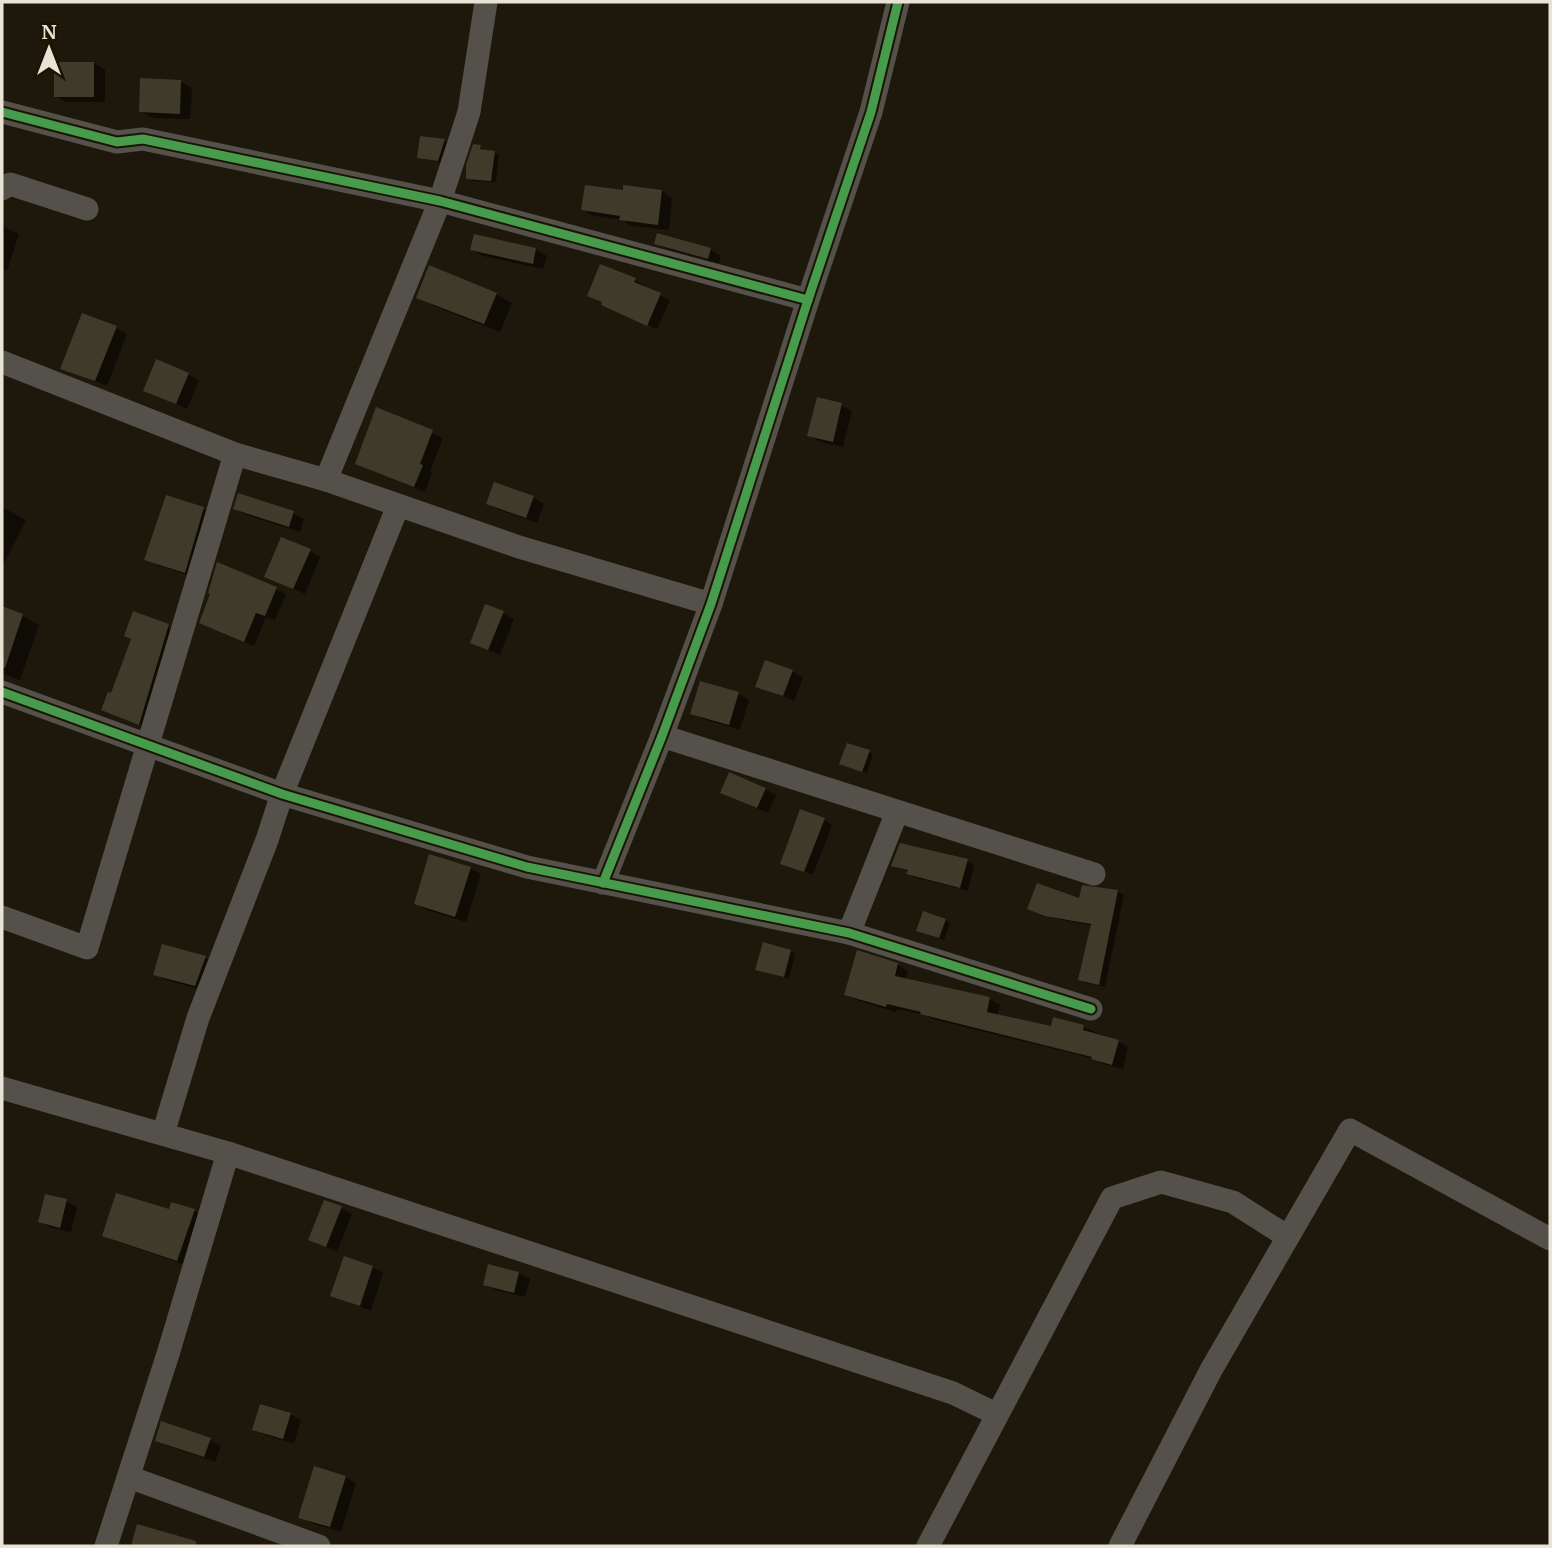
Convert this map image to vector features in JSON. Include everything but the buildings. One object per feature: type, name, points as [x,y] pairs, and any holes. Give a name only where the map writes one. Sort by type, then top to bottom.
[{"type":"street","points":[[326,480],[440,201],[469,112],[486,2]]},
{"type":"street","points":[[603,883],[663,736],[711,604],[871,112],[898,2]]},
{"type":"street","points":[[2,112],[117,142],[143,139],[440,201],[808,300]]},
{"type":"street","points":[[2,189],[10,184],[87,209]]},
{"type":"street","points":[[2,362],[235,454],[326,480],[519,547],[711,604]]},
{"type":"street","points":[[2,917],[87,948],[235,454]]},
{"type":"street","points":[[163,1134],[198,1018],[267,840],[282,794],[398,506]]},
{"type":"street","points":[[2,692],[282,794],[527,867],[849,933],[1090,1009]]},
{"type":"street","points":[[663,736],[1094,874]]},
{"type":"street","points":[[849,933],[897,812]]},
{"type":"street","points":[[2,1088],[228,1153],[953,1393],[996,1414]]},
{"type":"street","points":[[1120,1546],[1211,1370],[1350,1130],[1550,1239]]},
{"type":"street","points":[[106,1546],[228,1153]]},
{"type":"street","points":[[928,1546],[1112,1198],[1161,1182],[1233,1202],[1288,1237]]},
{"type":"street","points":[[129,1477],[319,1546]]},
{"type":"cycle path","points":[[603,883],[711,604],[871,112],[898,2]]},
{"type":"cycle path","points":[[2,112],[117,142],[143,139],[440,201],[808,300]]},
{"type":"cycle path","points":[[2,692],[282,794],[527,867],[849,933],[1091,1009]]}]
